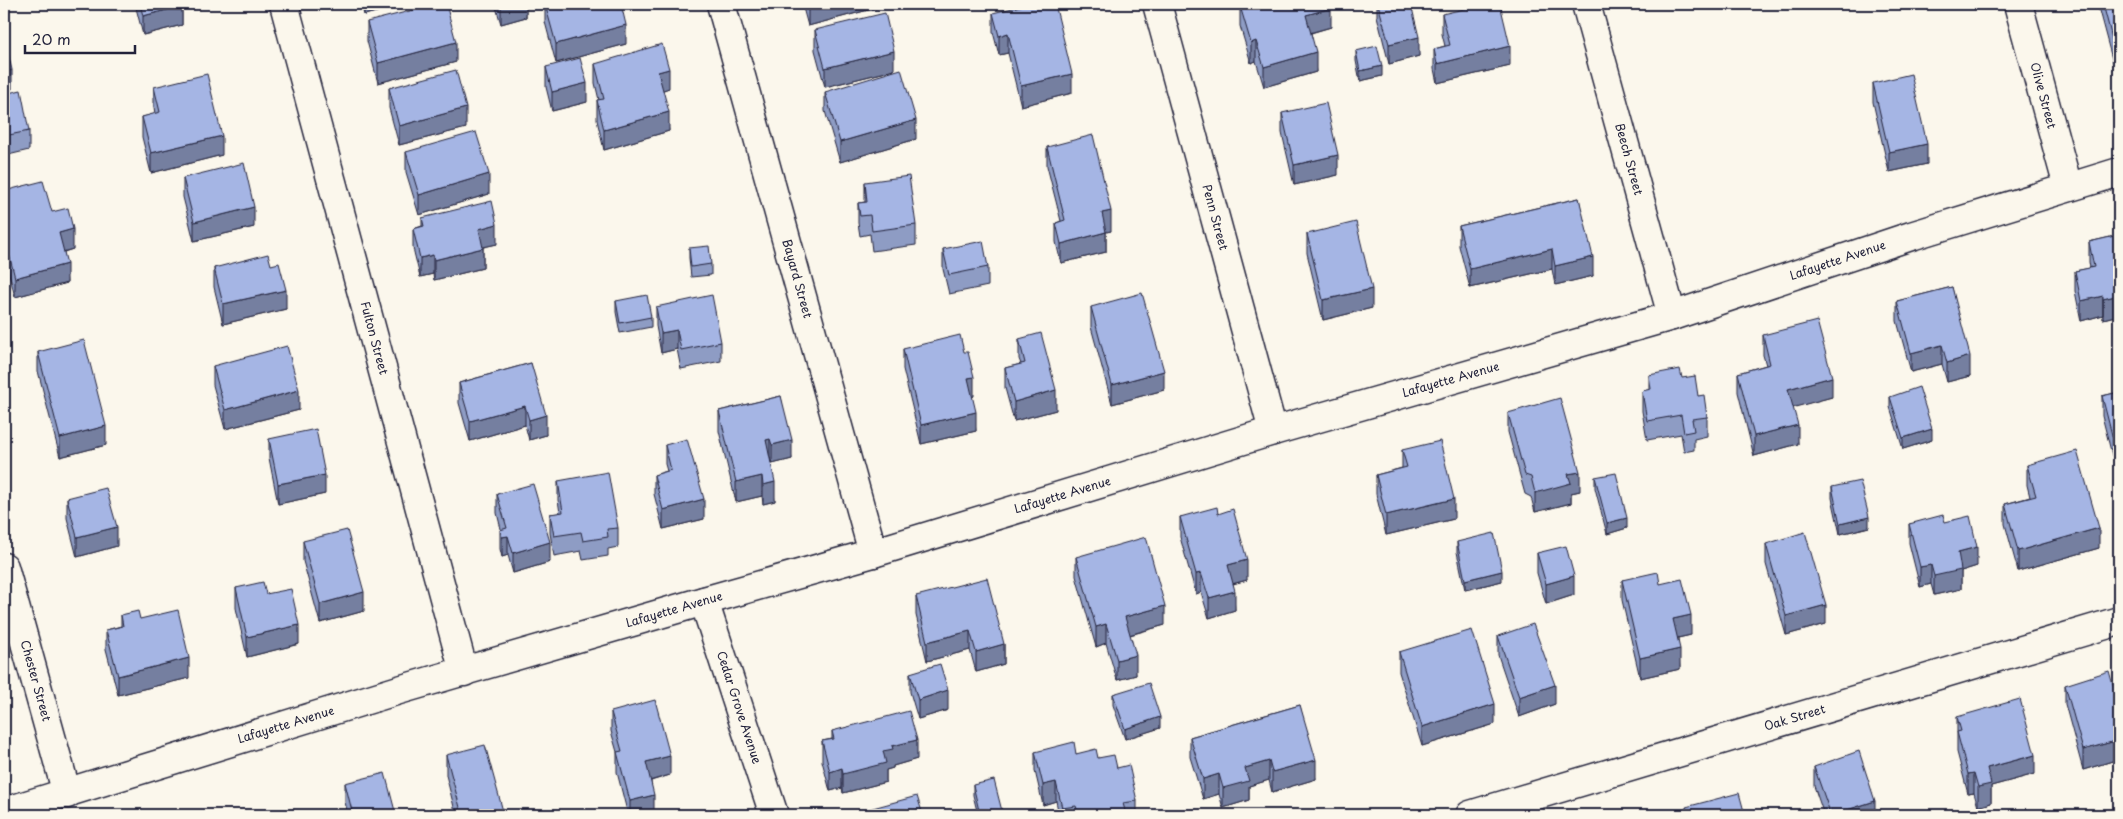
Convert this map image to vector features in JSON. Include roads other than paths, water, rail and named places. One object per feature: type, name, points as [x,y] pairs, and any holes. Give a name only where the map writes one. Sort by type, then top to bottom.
[{"type":"street","name":"Fulton Street","points":[[284,4],[464,672]]},
{"type":"street","name":"Bayard Street","points":[[721,4],[873,553]]},
{"type":"street","name":"Penn Street","points":[[1156,4],[1273,431]]},
{"type":"street","name":"Beech Street","points":[[1586,4],[1672,316]]},
{"type":"street","name":"Olive Street","points":[[2018,4],[2068,188]]},
{"type":"street","name":"Lafayette Avenue","points":[[4,812],[464,672],[873,553],[1273,431],[1672,316],[1911,236],[2119,172]]},
{"type":"street","name":"Chester Street","points":[[4,567],[67,794]]},
{"type":"street","name":"Cedar Grove Avenue","points":[[704,601],[774,815]]},
{"type":"street","name":"Oak Street","points":[[1470,815],[2119,621]]}]
